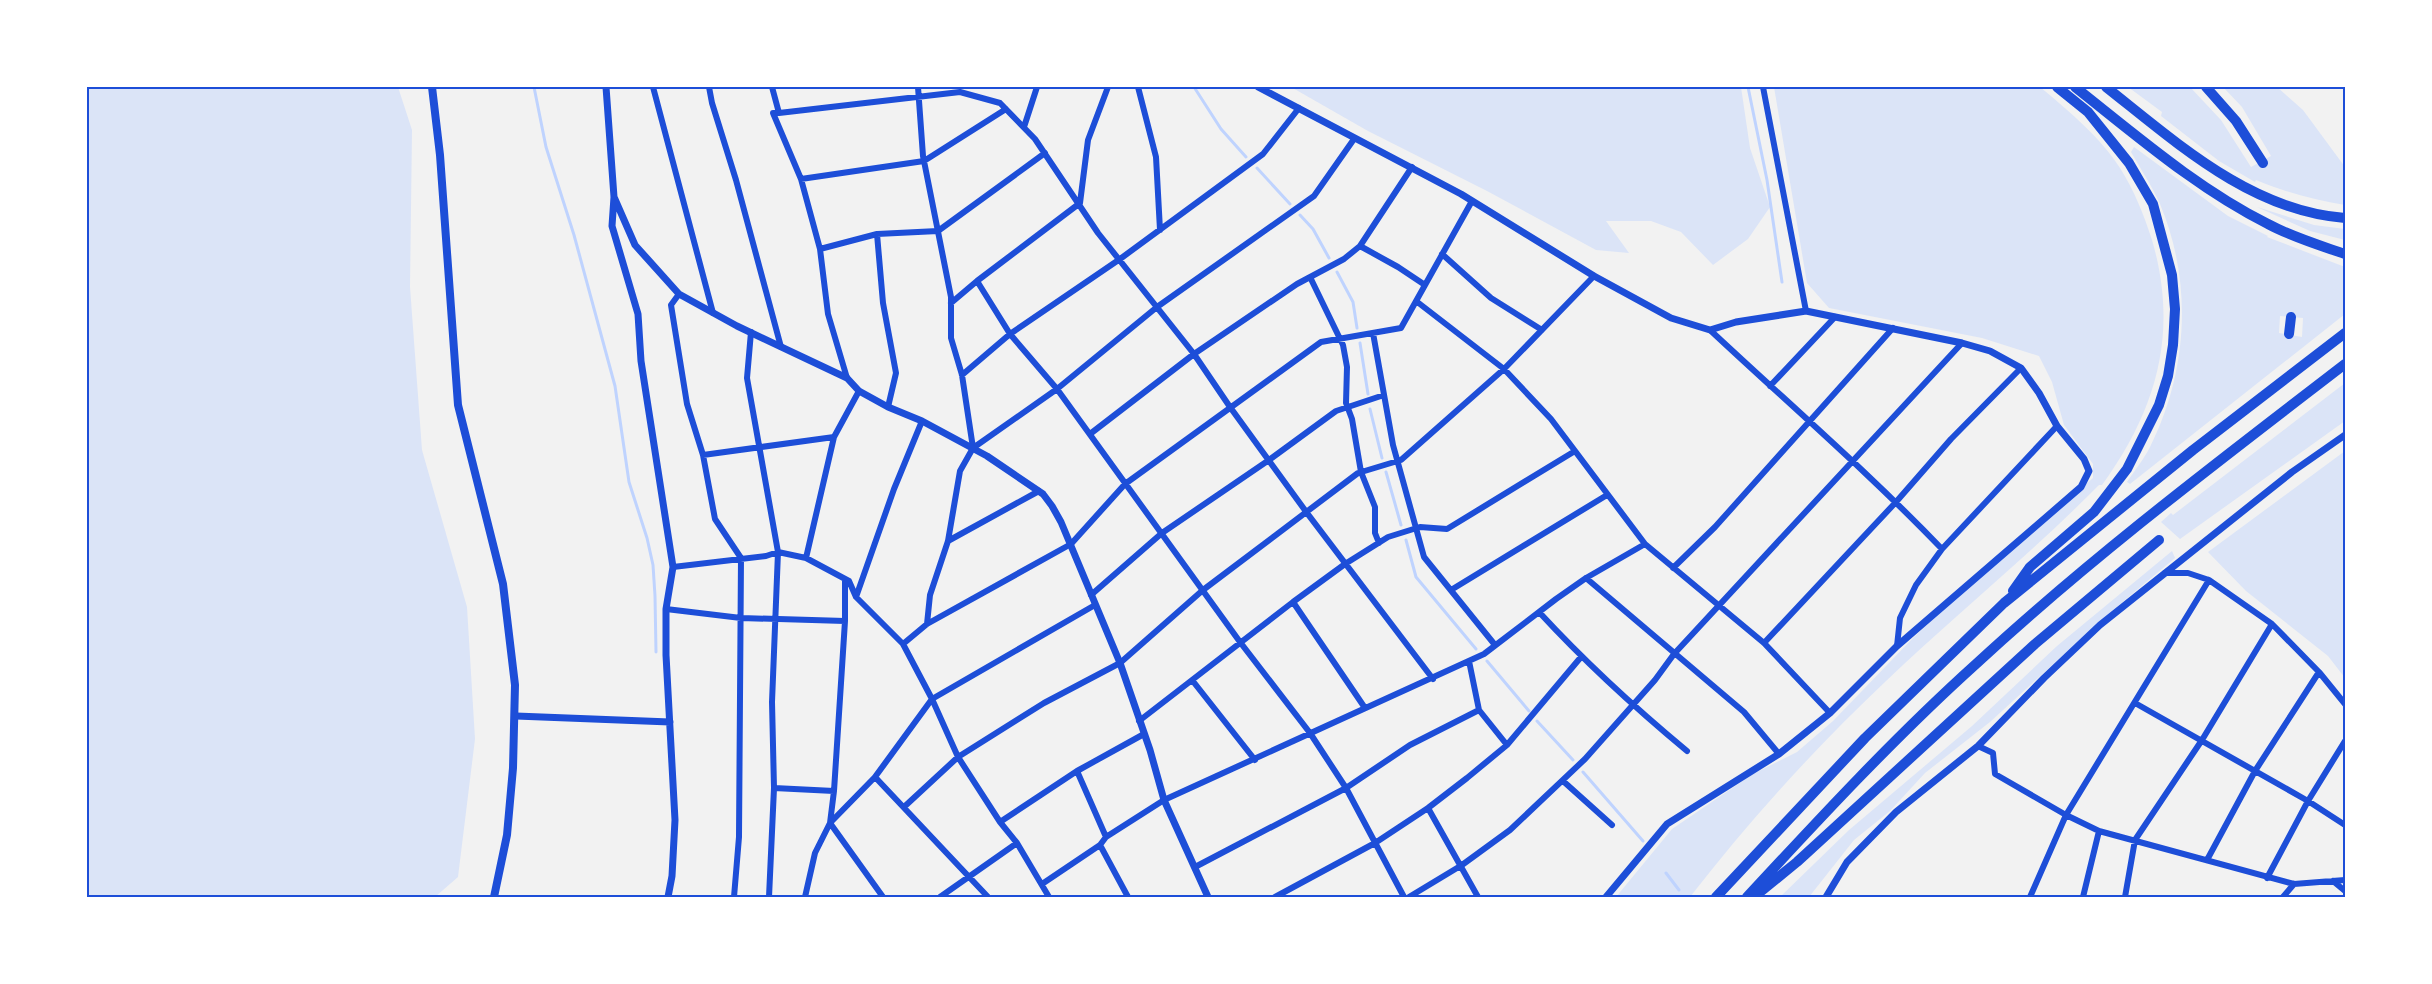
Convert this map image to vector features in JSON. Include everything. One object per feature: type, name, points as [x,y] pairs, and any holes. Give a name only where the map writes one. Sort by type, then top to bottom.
[{"type":"highway","points":[[2004,603],[2030,567],[2094,512],[2127,470],[2159,405],[2168,376],[2173,345],[2175,309],[2172,276],[2153,204],[2129,163],[2088,112],[2057,87]]},
{"type":"highway","points":[[2075,87],[2169,160],[2224,199],[2270,225],[2345,254]]},
{"type":"highway","points":[[2106,87],[2203,162],[2238,185],[2298,209],[2325,217],[2345,218]]},
{"type":"highway","points":[[2206,87],[2236,121],[2262,163]]},
{"type":"highway","points":[[2289,334],[2291,317]]},
{"type":"highway","points":[[1716,897],[1865,738],[2004,603],[2193,450],[2345,333]]},
{"type":"highway","points":[[1748,897],[1871,765],[1975,664],[2178,491],[2345,364]]},
{"type":"highway","points":[[1754,897],[1797,862],[2035,644],[2159,540]]},
{"type":"main road","points":[[432,87],[440,154],[458,405],[503,584],[515,685],[516,716],[507,835],[494,897]]},
{"type":"street","points":[[606,87],[614,197],[612,226],[638,314],[642,372],[673,567],[666,609],[675,820],[672,876],[668,897]]},
{"type":"street","points":[[653,87],[713,313]]},
{"type":"street","points":[[709,87],[781,346]]},
{"type":"street","points":[[772,87],[779,112]]},
{"type":"street","points":[[918,87],[924,161],[951,303],[951,338],[962,375],[973,448]]},
{"type":"street","points":[[1024,127],[1036,87]]},
{"type":"street","points":[[951,303],[1080,203],[1088,140],[1108,87]]},
{"type":"street","points":[[1138,87],[1156,157],[1160,230]]},
{"type":"street","points":[[1258,87],[1354,139],[1412,167],[1594,276],[1671,318],[1710,330],[1808,423],[1854,460],[1942,549]]},
{"type":"street","points":[[1763,87],[1806,311]]},
{"type":"street","points":[[847,378],[828,314],[820,249],[801,180],[773,113],[960,92],[1000,103],[1045,153],[1098,233],[1194,354],[1307,513],[1432,679]]},
{"type":"street","points":[[962,375],[1010,334],[1120,259],[1263,154],[1299,108]]},
{"type":"street","points":[[801,180],[924,161],[1006,109]]},
{"type":"street","points":[[927,624],[930,595],[948,541],[960,471],[973,448],[1057,389],[1157,307],[1314,196],[1354,139]]},
{"type":"street","points":[[820,249],[877,234],[938,231],[1045,153]]},
{"type":"street","points":[[1090,434],[1194,354],[1310,277],[1344,259],[1360,246],[1412,167]]},
{"type":"street","points":[[614,197],[635,245],[679,294],[750,333],[847,378],[860,391],[888,407],[922,421],[973,448],[1039,491],[1052,506],[1071,544],[1120,663],[1164,800],[1208,897]]},
{"type":"street","points":[[903,644],[927,624],[1071,544],[1125,484],[1320,342],[1401,328],[1472,201]]},
{"type":"street","points":[[877,234],[883,303],[896,373],[888,407]]},
{"type":"street","points":[[1360,246],[1425,285]]},
{"type":"street","points":[[1442,254],[1491,298],[1542,330]]},
{"type":"street","points":[[904,807],[958,757],[1044,703],[1120,663],[1203,590],[1361,472],[1398,461],[1504,369],[1594,276]]},
{"type":"street","points":[[1310,277],[1342,338],[1347,367],[1345,394],[1347,408],[1352,418],[1361,472],[1375,507],[1376,533],[1379,543]]},
{"type":"street","points":[[977,281],[1010,334],[1057,389],[1240,642],[1310,734],[1346,788],[1404,897]]},
{"type":"street","points":[[679,294],[671,305],[687,404],[703,455],[715,519],[741,558],[739,837],[734,897]]},
{"type":"street","points":[[1416,301],[1504,369],[1551,419],[1645,544],[1764,643],[1830,713]]},
{"type":"street","points":[[1606,897],[1667,824],[1779,754],[1830,713],[1897,646],[2081,488],[2089,471],[2084,459],[2057,426],[2039,393],[2021,368],[1990,351],[1893,328],[1806,311],[1736,322],[1710,330]]},
{"type":"street","points":[[1770,387],[1835,317]]},
{"type":"street","points":[[1673,568],[1715,527],[1893,328]]},
{"type":"street","points":[[750,333],[747,378],[778,552],[772,702],[774,788],[770,897]]},
{"type":"street","points":[[1373,333],[1398,461],[1424,557],[1495,645]]},
{"type":"street","points":[[1409,897],[1462,865],[1510,830],[1585,759],[1655,680],[1674,654],[1962,343]]},
{"type":"street","points":[[1764,643],[1896,502],[1951,439],[2021,368]]},
{"type":"street","points":[[806,558],[834,437],[860,391]]},
{"type":"street","points":[[1091,595],[1162,533],[1336,411],[1384,395]]},
{"type":"street","points":[[856,597],[894,489],[922,421]]},
{"type":"street","points":[[1897,646],[1900,618],[1916,585],[1942,549],[2057,426]]},
{"type":"street","points":[[1826,897],[1847,862],[1896,812],[1978,746],[2044,678],[2100,625],[2292,472],[2345,435]]},
{"type":"street","points":[[703,455],[834,437]]},
{"type":"street","points":[[1139,721],[1293,602],[1345,564],[1388,537],[1416,529],[1447,529],[1575,451]]},
{"type":"street","points":[[948,541],[1039,491]]},
{"type":"street","points":[[1451,590],[1607,495]]},
{"type":"street","points":[[1042,884],[1100,845],[1106,837],[1164,800],[1469,661],[1495,645],[1586,578],[1645,544]]},
{"type":"street","points":[[673,567],[766,556],[778,552],[806,558],[849,581],[856,597],[903,644],[932,699],[958,757],[1000,822],[1017,843],[1049,897]]},
{"type":"street","points":[[2165,573],[2188,573],[2209,580],[2272,624],[2319,672],[2345,704]]},
{"type":"street","points":[[1586,578],[1744,712],[1779,754]]},
{"type":"street","points":[[805,897],[815,853],[830,822],[834,791],[845,579]]},
{"type":"street","points":[[2030,897],[2066,815],[2209,580]]},
{"type":"street","points":[[1293,602],[1365,708]]},
{"type":"street","points":[[830,822],[875,777],[932,699],[1095,605]]},
{"type":"street","points":[[666,609],[741,618],[844,621]]},
{"type":"street","points":[[1539,612],[1581,657],[1632,705],[1687,750]]},
{"type":"street","points":[[2125,897],[2135,840],[2202,740],[2272,624]]},
{"type":"street","points":[[1275,897],[1375,843],[1428,808],[1507,745],[1581,657]]},
{"type":"street","points":[[1469,661],[1479,710],[1507,745]]},
{"type":"street","points":[[2207,860],[2255,771],[2319,672]]},
{"type":"street","points":[[1192,680],[1255,760]]},
{"type":"street","points":[[2135,703],[2308,801],[2345,825]]},
{"type":"street","points":[[1195,867],[1346,788],[1410,745],[1479,710]]},
{"type":"street","points":[[516,716],[670,722]]},
{"type":"street","points":[[1000,822],[1077,771],[1144,734]]},
{"type":"street","points":[[2267,878],[2308,801],[2345,741]]},
{"type":"street","points":[[1978,746],[1993,753],[1995,774],[2066,815],[2099,831],[2294,884],[2345,880]]},
{"type":"street","points":[[1077,771],[1106,837]]},
{"type":"street","points":[[875,777],[988,897]]},
{"type":"street","points":[[1563,781],[1612,825]]},
{"type":"street","points":[[774,788],[834,791]]},
{"type":"street","points":[[1428,808],[1479,897]]},
{"type":"street","points":[[830,822],[883,897]]},
{"type":"street","points":[[2083,897],[2099,831]]},
{"type":"street","points":[[940,897],[1017,843]]},
{"type":"street","points":[[1100,845],[1128,897]]},
{"type":"street","points":[[2333,881],[2345,891]]},
{"type":"street","points":[[2283,897],[2294,884]]},
{"type":"shaded area","points":[[87,87],[398,87],[412,130],[410,287],[422,450],[467,607],[475,739],[458,877],[435,897],[87,897]]},
{"type":"shaded area","points":[[1291,87],[1741,87],[1750,148],[1770,207],[1748,239],[1713,265],[1681,232],[1651,221],[1606,221],[1629,253],[1596,250],[1487,191],[1368,131]]},
{"type":"shaded area","points":[[1774,87],[2040,87],[2094,135],[2112,157],[2130,185],[2146,221],[2160,274],[2163,306],[2163,338],[2158,368],[2137,428],[2102,485],[2099,485],[1912,657],[1833,733],[1783,786],[1690,897],[1616,897],[1672,829],[1753,774],[1797,752],[1833,721],[1914,637],[2002,556],[2093,478],[2093,464],[2064,425],[2052,382],[2039,356],[1982,338],[1829,308],[1807,283]]},
{"type":"shaded area","points":[[2128,87],[2190,87],[2221,120],[2251,167],[2271,156],[2242,107],[2223,87],[2277,87],[2303,110],[2345,167],[2345,205],[2300,195],[2256,180],[2255,182],[2219,161],[2161,116],[2162,112]]},
{"type":"shaded area","points":[[2134,147],[2228,216],[2267,237],[2345,267],[2345,314],[2130,484],[2127,482],[2148,451],[2163,418],[2179,358],[2182,327],[2178,265],[2171,234],[2157,197],[2131,152]],"holes":[[[2280,316],[2303,318],[2302,337],[2279,333]]]},
{"type":"shaded area","points":[[2257,207],[2314,225],[2345,229],[2345,240],[2310,231]]},
{"type":"shaded area","points":[[2345,383],[2345,421],[2180,539],[2161,522],[2171,513],[2173,515]]},
{"type":"shaded area","points":[[2345,451],[2345,678],[2328,656],[2246,591],[2208,552]]},
{"type":"shaded area","points":[[2172,551],[2175,558],[2107,615],[1990,722],[1925,773],[1890,811],[1854,840],[1809,897],[1780,897],[1849,830],[1972,726],[2057,646]]},
{"type":"waterway","points":[[534,87],[546,147],[574,235],[615,386],[629,482],[653,565],[656,652]]},
{"type":"waterway","points":[[1194,87],[1221,129],[1246,157]]},
{"type":"waterway","points":[[1748,87],[1767,180],[1782,282]]},
{"type":"waterway","points":[[1257,168],[1290,204]]},
{"type":"waterway","points":[[1300,215],[1313,229],[1329,258]]},
{"type":"waterway","points":[[1337,272],[1353,302],[1357,328]]},
{"type":"waterway","points":[[1360,343],[1368,394]]},
{"type":"waterway","points":[[1370,409],[1382,458]]},
{"type":"waterway","points":[[1386,472],[1401,525]]},
{"type":"waterway","points":[[1406,540],[1416,577],[1476,649]]},
{"type":"waterway","points":[[1487,661],[1529,711]]},
{"type":"waterway","points":[[1537,721],[1573,760]]},
{"type":"waterway","points":[[1583,772],[1643,841]]},
{"type":"waterway","points":[[1666,873],[1679,890]]}]
